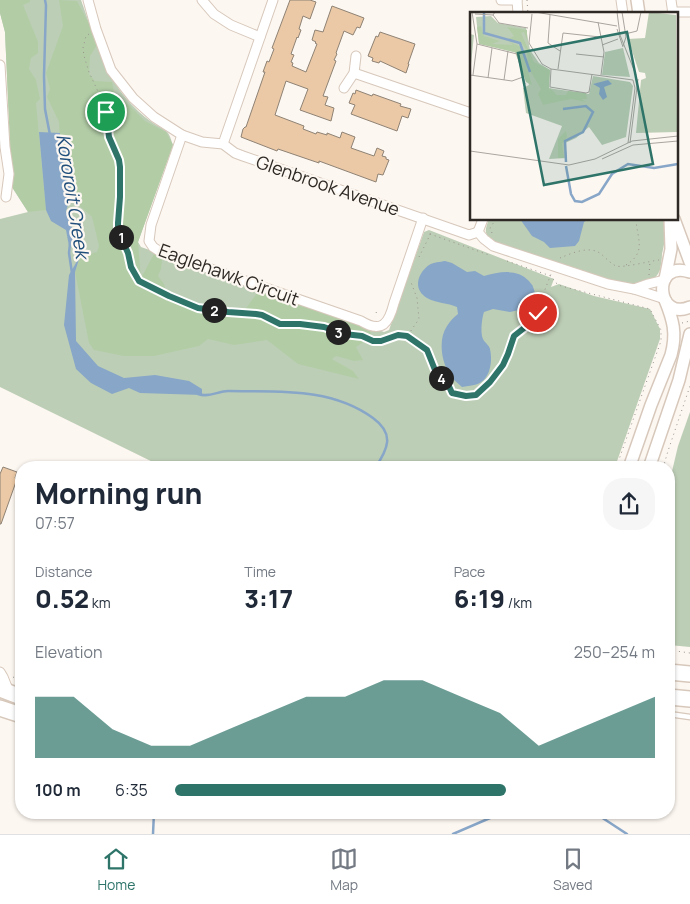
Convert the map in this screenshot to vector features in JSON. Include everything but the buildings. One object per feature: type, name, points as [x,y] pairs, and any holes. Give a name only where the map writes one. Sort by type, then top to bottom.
[{"type":"highway","points":[[675,673],[690,674]]},
{"type":"highway","points":[[675,698],[690,699]]},
{"type":"highway","points":[[0,708],[15,713]]},
{"type":"street","name":"Glenbrook Avenue","points":[[88,0],[111,70],[133,98],[154,117],[182,135],[202,142],[223,144],[235,153],[243,156],[469,235],[478,232]]},
{"type":"street","points":[[202,0],[214,14],[231,25],[260,37]]},
{"type":"street","points":[[223,144],[273,0]]},
{"type":"street","points":[[501,0],[517,0]]},
{"type":"street","points":[[344,88],[354,73],[356,56]]},
{"type":"street","points":[[0,65],[9,174],[6,197]]},
{"type":"street","points":[[354,73],[470,113]]},
{"type":"street","name":"Eaglehawk Circuit","points":[[182,135],[150,225],[149,242],[153,247],[159,251],[361,321],[371,322],[380,320],[394,303],[423,218]]},
{"type":"street","points":[[0,159],[6,147]]},
{"type":"street","points":[[483,220],[478,232],[493,246],[608,284],[665,300],[674,308],[686,309],[690,307]]},
{"type":"street","points":[[631,461],[674,346],[673,324],[662,290],[669,258],[672,220]]},
{"type":"street","points":[[672,220],[690,262]]},
{"type":"street","points":[[634,290],[665,279],[674,271],[690,272]]},
{"type":"street","points":[[651,461],[673,400],[690,334]]},
{"type":"street","points":[[0,672],[10,693]]},
{"type":"lane","points":[[675,715],[690,717]]},
{"type":"path","points":[[96,29],[86,36],[83,48],[84,56],[106,112],[109,137],[119,160],[120,197],[118,231],[128,253],[131,267],[139,281],[198,308],[262,315],[280,324],[324,327],[344,334],[362,336],[373,341],[381,341],[398,335],[407,336],[427,350],[437,375],[447,382],[452,393],[466,396],[476,395],[490,382],[503,365],[514,336],[533,321],[538,313],[550,276],[558,259],[578,252],[593,250],[617,266],[669,258]]},
{"type":"path","points":[[494,238],[490,228],[495,220]]},
{"type":"path","points":[[623,266],[634,260],[640,250],[636,220]]},
{"type":"path","points":[[420,257],[434,222]]},
{"type":"path","points":[[550,276],[561,286],[650,309],[661,330],[661,340],[618,461]]},
{"type":"path","points":[[407,336],[419,319],[417,298],[411,280]]},
{"type":"path","points":[[665,461],[690,386]]},
{"type":"path","points":[[675,651],[690,653]]},
{"type":"green space","points":[[0,0],[81,0],[99,50],[117,86],[138,111],[168,134],[173,145],[138,242],[141,247],[384,332],[389,330],[424,232],[429,230],[554,279],[551,287],[559,284],[594,296],[650,309],[660,329],[660,339],[617,461],[151,461],[0,387],[0,219],[28,212],[12,187],[5,32],[0,13]]},
{"type":"green space","points":[[0,0],[30,0],[30,2],[23,5],[38,42],[38,53],[31,58],[29,69],[36,80],[40,99],[36,103],[46,210],[28,212],[12,187],[5,32],[0,13]]},
{"type":"green space","points":[[59,0],[77,1],[97,39],[97,45],[90,56],[89,74],[95,81],[112,82],[115,97],[126,102],[145,121],[166,132],[173,145],[138,242],[141,278],[155,252],[163,254],[158,276],[164,284],[166,292],[185,300],[213,308],[244,311],[260,289],[369,327],[371,337],[356,347],[363,360],[354,361],[336,356],[332,359],[353,371],[359,379],[298,364],[267,340],[234,345],[208,339],[199,346],[154,356],[124,356],[94,350],[89,343],[75,272],[80,256],[97,252],[99,246],[92,217],[74,201],[69,202],[72,172],[60,144],[59,122],[47,97],[50,89],[46,73],[63,26]]},
{"type":"green space","points":[[489,220],[664,220],[665,237],[660,270],[656,276],[651,281],[645,283],[631,284],[610,281],[495,243],[486,232]]},
{"type":"green space","points":[[690,412],[690,647],[675,646],[674,461]]},
{"type":"water","points":[[39,132],[60,133],[60,144],[71,155],[68,163],[72,172],[69,202],[66,211],[75,236],[69,246],[66,230],[51,221],[46,210]]},
{"type":"water","points":[[521,220],[587,220],[584,222],[579,241],[575,246],[550,248],[544,242],[532,236]]},
{"type":"water","points":[[80,256],[75,272],[76,341],[98,366],[124,378],[155,375],[189,381],[202,389],[202,395],[140,393],[129,388],[112,394],[91,383],[76,369],[64,325],[69,275]]},
{"type":"water","points":[[445,261],[467,272],[475,271],[484,276],[502,272],[519,274],[529,281],[535,292],[535,299],[523,309],[510,312],[493,309],[484,312],[482,333],[483,339],[490,349],[489,371],[484,380],[479,383],[462,387],[449,374],[442,353],[444,332],[449,322],[458,314],[457,307],[427,298],[419,290],[418,286],[418,281],[425,268],[433,263]]},
{"type":"waterway","name":"Kororoit Creek","points":[[45,0],[45,109],[50,135]]},
{"type":"waterway","name":"Kororoit Creek","points":[[70,244],[69,253],[72,273]]},
{"type":"waterway","name":"Kororoit Creek","points":[[198,394],[210,395],[224,391],[285,392],[304,393],[340,401],[357,408],[373,418],[384,430],[387,442],[379,461]]},
{"type":"waterway","name":"Kororoit Creek","points":[[153,834],[154,819]]},
{"type":"waterway","name":"Kororoit Creek","points":[[453,834],[488,819]]},
{"type":"waterway","name":"Kororoit Creek","points":[[604,819],[627,834]]},
{"type":"route","points":[[106,112],[109,137],[117,154],[120,167],[118,231],[128,253],[131,267],[139,281],[143,284],[198,308],[262,315],[280,324],[306,324],[324,327],[344,334],[362,336],[376,342],[398,335],[407,336],[427,350],[437,375],[447,382],[452,393],[466,396],[476,395],[490,382],[503,365],[514,336],[533,321],[538,313]]}]
